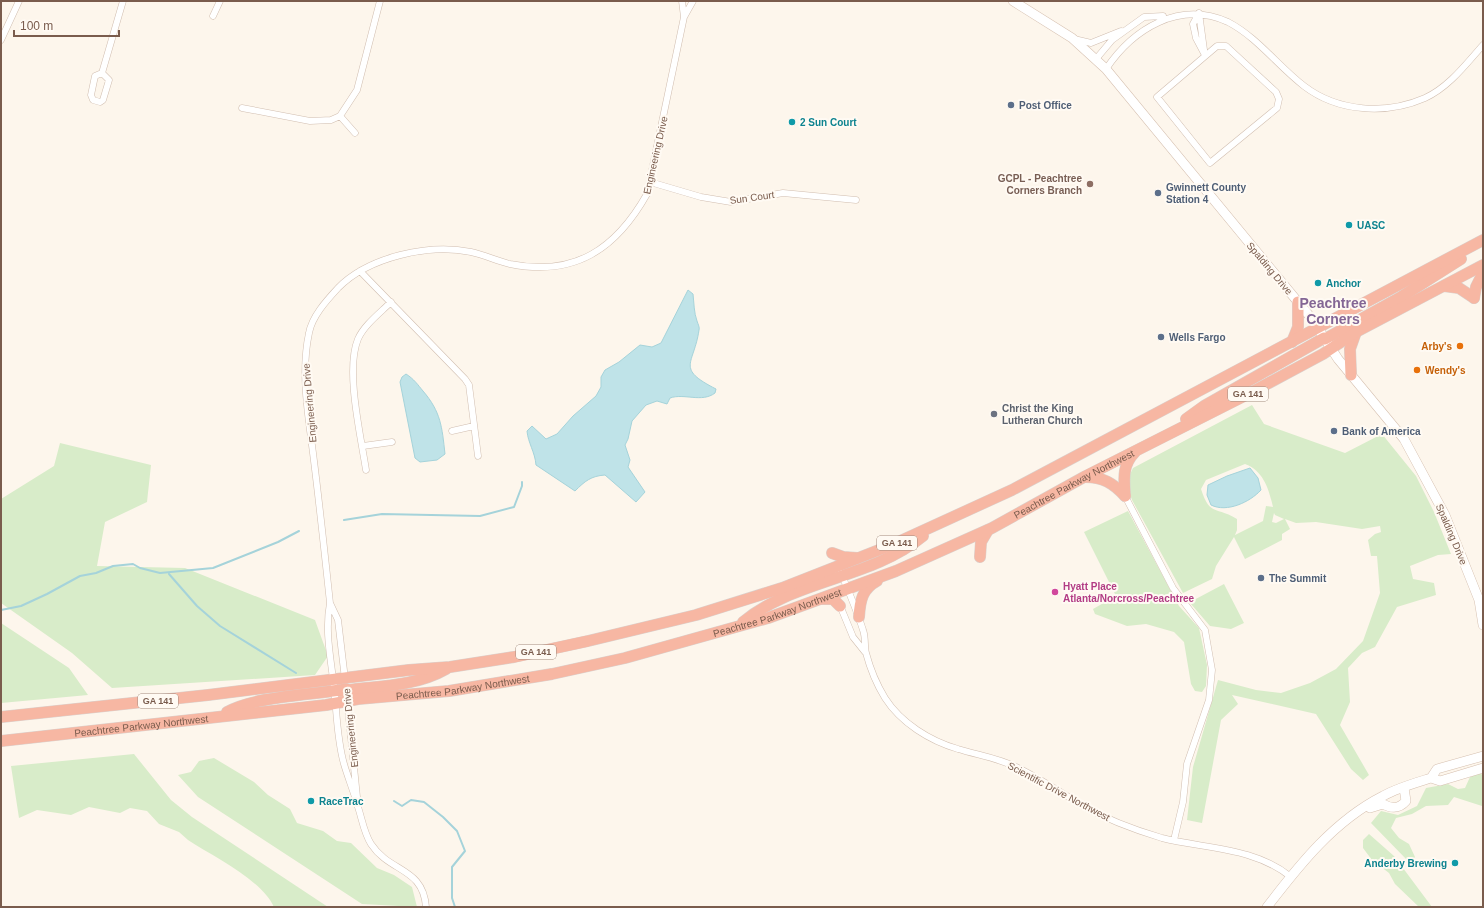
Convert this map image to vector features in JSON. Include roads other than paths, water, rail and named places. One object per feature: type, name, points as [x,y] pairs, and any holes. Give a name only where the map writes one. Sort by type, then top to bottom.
[{"type":"highway","points":[[1327,341],[1438,274],[1461,259],[1478,243]]},
{"type":"highway","name":"Peachtree Parkway Northwest","points":[[1,717],[208,695],[345,677],[450,667],[550,650],[696,615],[835,573],[859,558],[934,527],[1055,468],[1478,243]]},
{"type":"highway","name":"Peachtree Parkway Northwest","points":[[1,741],[219,716],[334,695],[449,691],[552,674],[671,646],[739,624],[768,618],[835,592],[896,571],[992,528],[1084,476],[1252,392],[1327,341],[1356,332],[1483,265]]},
{"type":"highway","points":[[1443,286],[1459,288],[1474,298],[1476,287],[1483,273]]},
{"type":"highway","points":[[1292,342],[1298,327],[1298,302]]},
{"type":"highway","points":[[1351,375],[1350,349],[1356,332]]},
{"type":"highway","points":[[1125,496],[1124,475],[1126,466],[1138,450]]},
{"type":"highway","points":[[1084,476],[1097,477],[1108,481],[1125,496]]},
{"type":"highway","points":[[739,624],[768,604],[835,573],[902,551],[934,527]]},
{"type":"highway","points":[[952,547],[967,548],[980,557],[981,542],[987,531],[992,528]]},
{"type":"highway","points":[[832,553],[843,557],[859,558]]},
{"type":"highway","points":[[859,617],[861,598],[865,591],[874,582],[896,571]]},
{"type":"highway","points":[[819,599],[833,599],[840,606]]},
{"type":"highway","points":[[346,694],[434,676],[450,667]]},
{"type":"main road","name":"Spalding Drive","points":[[1013,1],[1072,38],[1106,69],[1298,302],[1351,375],[1399,430],[1430,485],[1444,515],[1479,600],[1483,625]]},
{"type":"main road","points":[[1268,907],[1291,877],[1331,832],[1359,810],[1383,796],[1430,778],[1437,769],[1483,756]]},
{"type":"main road","points":[[1430,778],[1440,781],[1483,768]]},
{"type":"main road","points":[[1359,810],[1382,804],[1394,808],[1401,806],[1406,801],[1404,788]]},
{"type":"street","points":[[1,40],[19,1]]},
{"type":"street","points":[[102,73],[124,1]]},
{"type":"street","points":[[212,16],[220,1]]},
{"type":"street","points":[[242,108],[310,121],[331,120],[340,116],[358,90],[380,1]]},
{"type":"street","name":"Engineering Drive","points":[[682,1],[684,17]]},
{"type":"street","name":"Engineering Drive","points":[[426,907],[426,894],[420,884],[413,876],[384,860],[370,842],[344,763],[334,695],[327,619],[330,603],[306,394],[305,358],[309,331],[317,314],[345,281],[360,271],[386,258],[409,253],[469,251],[518,265],[551,267],[573,262],[603,248],[617,236],[639,208],[647,194],[684,17],[692,1]]},
{"type":"street","points":[[1096,59],[1112,40],[1144,17],[1164,16],[1175,13],[1199,13],[1222,19],[1244,33],[1305,87],[1336,103],[1358,108],[1396,107],[1425,98],[1450,80],[1483,46]]},
{"type":"street","points":[[1199,13],[1205,55]]},
{"type":"street","points":[[1106,69],[1124,46],[1152,23],[1164,16]]},
{"type":"street","points":[[1072,38],[1090,43],[1124,30]]},
{"type":"street","points":[[1217,46],[1226,46],[1276,92],[1279,99],[1277,108],[1210,163],[1157,97],[1205,55],[1217,46]]},
{"type":"street","points":[[340,116],[355,133]]},
{"type":"street","name":"Sun Court","points":[[650,182],[701,197],[731,202],[783,193],[856,200]]},
{"type":"street","points":[[360,271],[465,378],[469,385],[478,456]]},
{"type":"street","points":[[366,470],[355,390],[354,363],[358,339],[372,320],[391,302]]},
{"type":"street","points":[[452,430],[474,426]]},
{"type":"street","points":[[363,446],[392,442]]},
{"type":"street","points":[[1125,496],[1173,588],[1205,630],[1212,670],[1209,700],[1187,764],[1183,802],[1174,840]]},
{"type":"street","name":"Scientific Drive Northwest","points":[[835,573],[847,588],[859,617],[866,641],[866,652]]},
{"type":"street","name":"Scientific Drive Northwest","points":[[835,573],[835,592],[840,606],[853,637],[866,652],[878,684],[889,703],[904,719],[932,739],[957,749],[1014,766],[1050,784],[1082,805],[1120,824],[1174,840],[1249,854],[1273,864],[1291,877]]},
{"type":"street","name":"Engineering Drive","points":[[330,603],[338,620],[358,807]]},
{"type":"water","points":[[688,290],[693,294],[695,315],[699,328],[697,342],[691,359],[691,370],[695,376],[716,389],[715,393],[710,396],[699,398],[675,397],[670,398],[667,404],[657,401],[646,405],[632,421],[625,445],[630,460],[628,467],[645,492],[636,502],[605,475],[588,480],[575,491],[536,465],[527,431],[532,426],[546,439],[557,434],[573,416],[596,396],[601,387],[601,377],[605,370],[619,362],[640,345],[652,347],[661,343]]},
{"type":"water","points":[[406,374],[414,380],[429,399],[440,420],[445,454],[437,460],[420,462],[415,458],[400,382],[402,377]]},
{"type":"water","points":[[1250,468],[1258,478],[1261,490],[1251,499],[1238,505],[1224,508],[1211,505],[1207,495],[1208,485],[1227,476]]},
{"type":"waterway","points":[[344,520],[382,514],[480,516],[514,507],[522,486],[522,482]]},
{"type":"waterway","points":[[1,610],[21,606],[80,576],[96,573],[113,566],[133,564],[140,568],[160,573],[213,568],[278,542],[299,531]]},
{"type":"waterway","points":[[169,574],[197,606],[220,626],[296,673]]},
{"type":"waterway","points":[[394,801],[402,806],[411,800],[424,802],[443,817],[457,831],[465,851],[452,867],[452,898],[455,907]]},
{"type":"place","name":"Post Office","points":[[1011,105]]},
{"type":"place","name":"2 Sun Court","points":[[792,122]]},
{"type":"place","name":"GCPL - Peachtree Corners Branch","points":[[1090,184]]},
{"type":"place","name":"Gwinnett County Station 4","points":[[1158,193]]},
{"type":"place","name":"UASC","points":[[1349,225]]},
{"type":"place","name":"Anchor","points":[[1318,283]]},
{"type":"place","name":"Wells Fargo","points":[[1161,337]]},
{"type":"place","name":"Arby's","points":[[1460,346]]},
{"type":"place","name":"Wendy's","points":[[1417,370]]},
{"type":"place","name":"Christ the King Lutheran Church","points":[[994,414]]},
{"type":"place","name":"Bank of America","points":[[1334,431]]},
{"type":"place","name":"The Summit","points":[[1261,578]]},
{"type":"place","name":"Hyatt Place Atlanta/Norcross/Peachtree","points":[[1055,592]]},
{"type":"place","name":"RaceTrac","points":[[311,801]]},
{"type":"place","name":"Anderby Brewing","points":[[1455,863]]},
{"type":"district","name":"Peachtree Corners","points":[[1333,312]]}]
